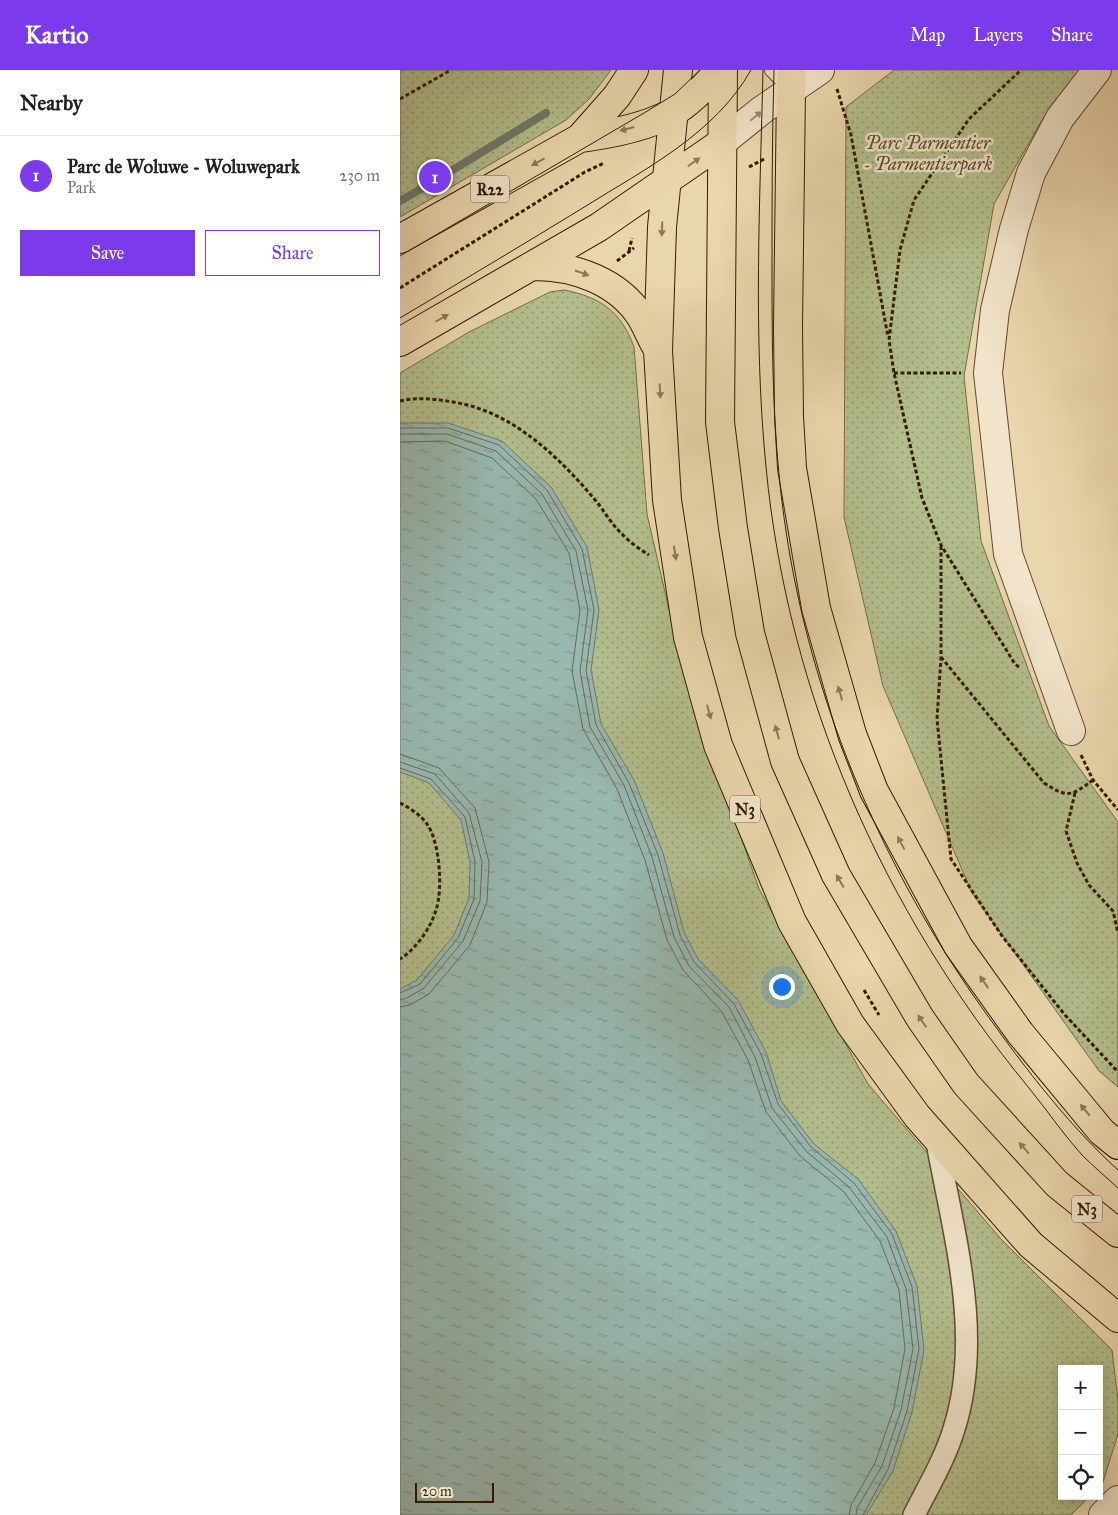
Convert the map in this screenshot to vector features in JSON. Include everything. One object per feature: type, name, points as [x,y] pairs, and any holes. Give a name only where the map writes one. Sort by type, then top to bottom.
[{"type":"main road","points":[[580,138],[617,96],[634,70]]},
{"type":"main road","name":"N3","points":[[678,70],[672,113],[662,227],[658,351],[667,500],[688,637],[718,745],[792,922],[850,1024],[917,1116],[1031,1245],[1118,1318]]},
{"type":"main road","name":"R22","points":[[400,239],[580,138],[609,134],[644,124],[672,113],[721,70]]},
{"type":"main road","name":"N3","points":[[721,70],[720,422],[733,528],[750,633],[785,761],[836,875],[920,1018],[966,1084],[1057,1184],[1118,1233]]},
{"type":"main road","points":[[792,80],[788,325],[789,416],[792,468],[816,608],[852,734],[874,791],[958,946],[1020,1034],[1102,1132],[1118,1146]]},
{"type":"main road","points":[[400,342],[599,227],[721,143]]},
{"type":"main road","points":[[534,266],[550,266],[581,272],[609,286],[641,316],[658,351]]},
{"type":"street","points":[[1071,731],[1008,554],[988,373],[995,310],[1014,229],[1031,173],[1060,118],[1097,70]]},
{"type":"street","points":[[721,143],[792,80],[828,79]]},
{"type":"street","points":[[914,1515],[941,1463],[955,1429],[967,1356],[964,1294],[936,1137]]},
{"type":"street","points":[[1103,1515],[1118,1500]]},
{"type":"lane","points":[[772,70],[792,80]]},
{"type":"path","points":[[400,99],[451,70]]},
{"type":"path","points":[[889,340],[900,250],[914,200],[969,119],[1021,70]]},
{"type":"path","points":[[828,79],[851,135],[894,373],[922,498],[941,545],[1014,664],[1022,669]]},
{"type":"path","points":[[400,288],[585,172],[610,161]]},
{"type":"path","points":[[894,373],[988,373]]},
{"type":"path","points":[[400,401],[410,399],[441,400],[468,404],[497,415],[528,435],[558,460],[596,501],[622,534],[679,578]]},
{"type":"path","points":[[941,545],[941,656],[937,719],[951,859],[1002,936],[1065,1015],[1118,1072]]},
{"type":"path","points":[[941,656],[1044,783],[1060,793],[1075,793],[1092,780]]},
{"type":"path","points":[[1071,731],[1092,780],[1118,810]]},
{"type":"path","points":[[1075,793],[1066,831],[1077,863],[1088,885],[1113,911],[1118,934]]},
{"type":"path","points":[[400,803],[412,810],[428,824],[436,848],[440,884],[436,910],[424,934],[406,956],[400,959]]},
{"type":"green space","points":[[400,70],[611,70],[589,99],[566,120],[400,217]]},
{"type":"green space","name":"Parc Parmentier - Parmentierpark","points":[[894,70],[1082,70],[1042,120],[994,204],[964,376],[981,541],[1049,726],[1118,822],[1118,1087],[1099,1071],[972,893],[883,686],[844,517],[846,107]]},
{"type":"green space","points":[[564,290],[599,302],[616,315],[623,324],[634,347],[647,514],[682,666],[759,889],[868,1084],[1001,1239],[1112,1350],[1118,1400],[1118,1434],[1103,1482],[1103,1365],[1058,1365],[1058,1500],[1086,1500],[1071,1515],[400,1515],[400,373],[469,332],[550,292]]},
{"type":"water","points":[[400,423],[448,423],[502,441],[551,487],[587,547],[599,610],[591,670],[601,724],[634,780],[663,853],[684,932],[698,959],[738,1000],[766,1052],[781,1101],[814,1144],[858,1179],[896,1231],[917,1286],[924,1350],[912,1412],[893,1471],[866,1515],[400,1515],[400,989],[417,980],[454,935],[469,898],[470,862],[461,820],[429,783],[400,772]]},
{"type":"waterway","points":[[438,179],[546,113]]},
{"type":"waterway","points":[[400,201],[438,179],[439,169]]},
{"type":"tram line","points":[[400,256],[675,94],[700,70]]},
{"type":"tram line","points":[[400,318],[655,164],[699,131],[718,113],[736,93],[751,70]]},
{"type":"tram line","points":[[763,70],[759,219],[759,318],[762,417],[766,467],[778,552],[796,636],[820,717],[851,797],[887,874],[929,948],[977,1020],[1068,1139],[1082,1155],[1118,1188]]},
{"type":"tram line","points":[[774,70],[772,338],[778,467],[786,531],[797,593],[812,655],[831,715],[853,774],[907,888],[939,942],[989,1018],[1041,1087],[1078,1130],[1118,1170]]},
{"type":"place","name":"Parc de Woluwe - Woluwepark","points":[[435,177]]}]
